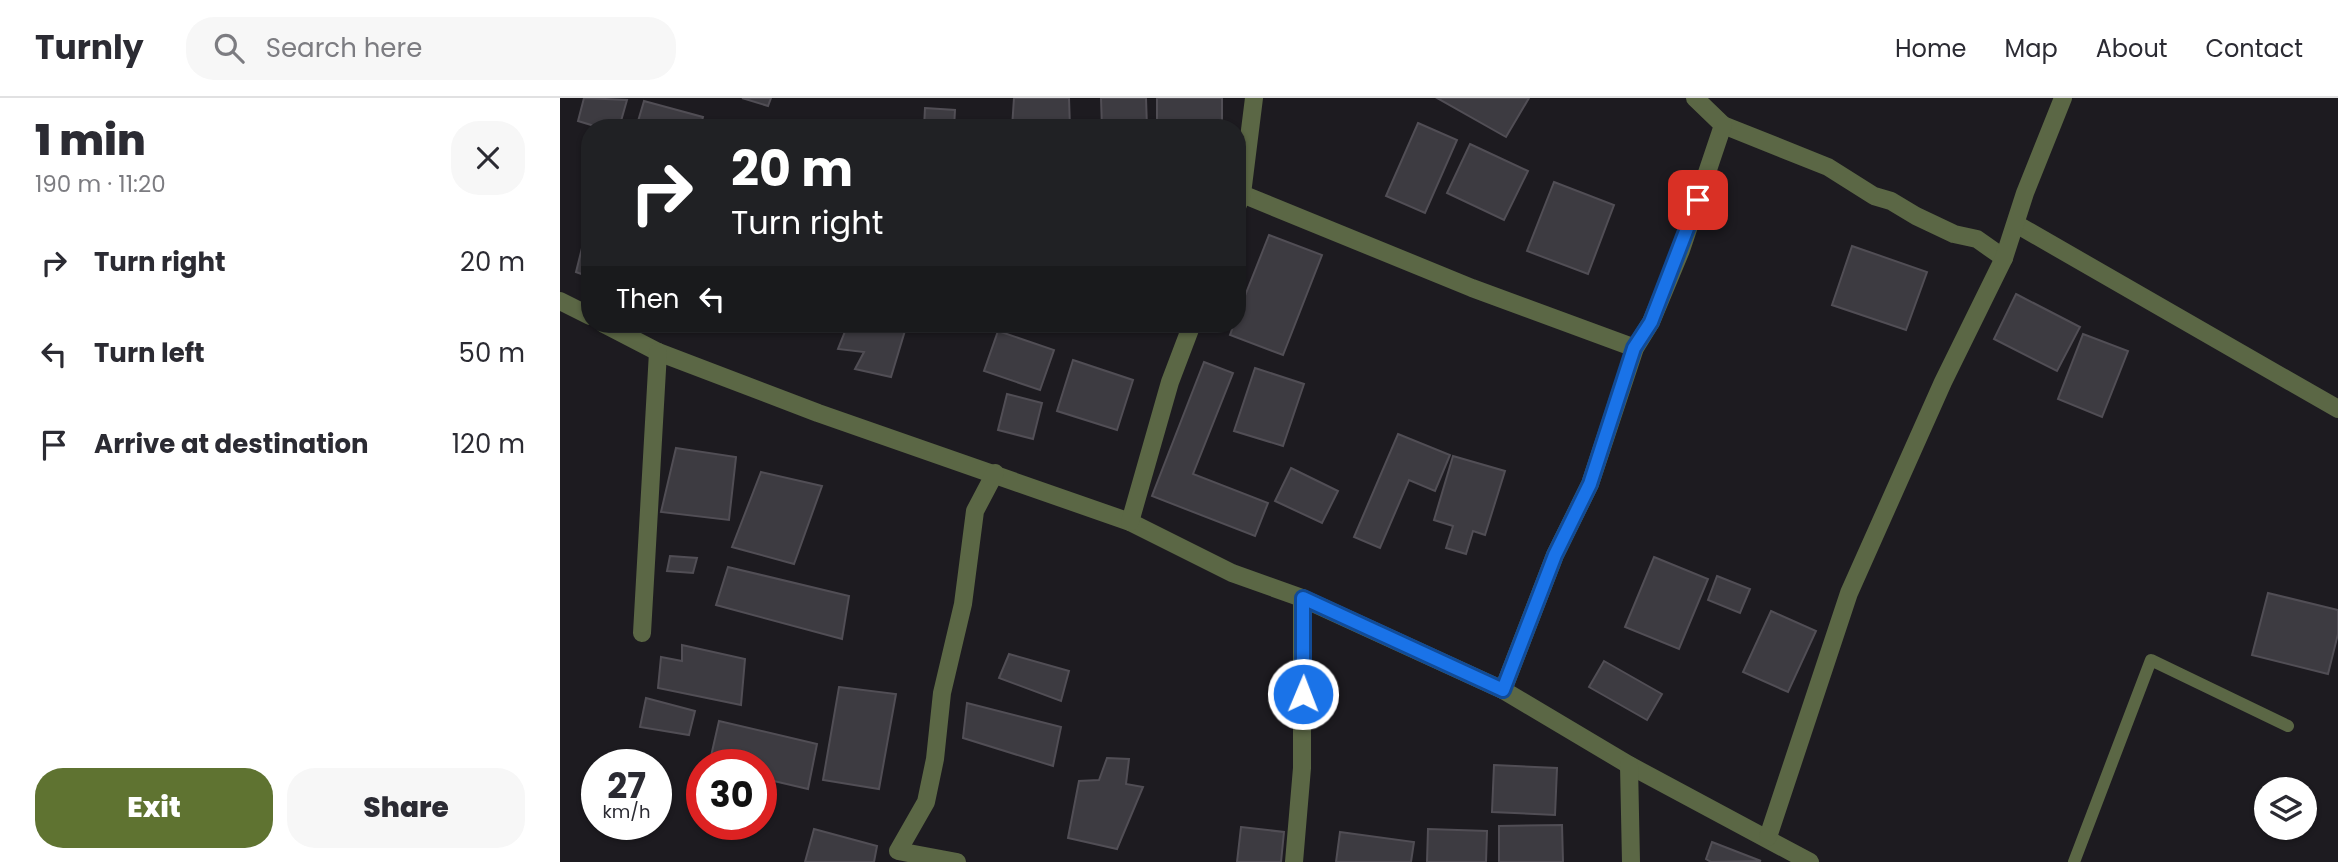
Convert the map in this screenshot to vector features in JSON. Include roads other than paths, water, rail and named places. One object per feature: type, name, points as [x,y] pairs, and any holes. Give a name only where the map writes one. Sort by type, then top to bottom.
[{"type":"street","points":[[1246,156],[1254,98]]},
{"type":"street","points":[[1695,98],[1723,125],[1828,167],[1874,196],[1891,201],[1954,234],[1977,239],[2004,258]]},
{"type":"street","points":[[1768,837],[1849,593],[1943,382],[2004,258],[2053,118],[2063,98]]},
{"type":"street","points":[[1503,690],[1555,555],[1590,484],[1634,348],[1651,322],[1681,250],[1723,125]]},
{"type":"street","points":[[1246,202],[1634,348]]},
{"type":"street","points":[[2016,224],[2338,409]]},
{"type":"street","points":[[560,301],[581,312]]},
{"type":"street","points":[[621,333],[658,352],[818,413],[1130,522],[1232,573],[1303,598],[1503,690],[1629,765],[1768,837],[1810,862]]},
{"type":"street","points":[[1130,522],[1170,382],[1189,333]]},
{"type":"street","points":[[642,633],[658,352]]},
{"type":"street","points":[[957,862],[895,857],[926,802],[942,693],[963,604],[975,511],[995,474]]},
{"type":"street","points":[[1294,862],[1301,768],[1303,598]]},
{"type":"street","points":[[1629,765],[1631,862]]},
{"type":"lane","points":[[2074,862],[2151,660],[2288,726]]}]
